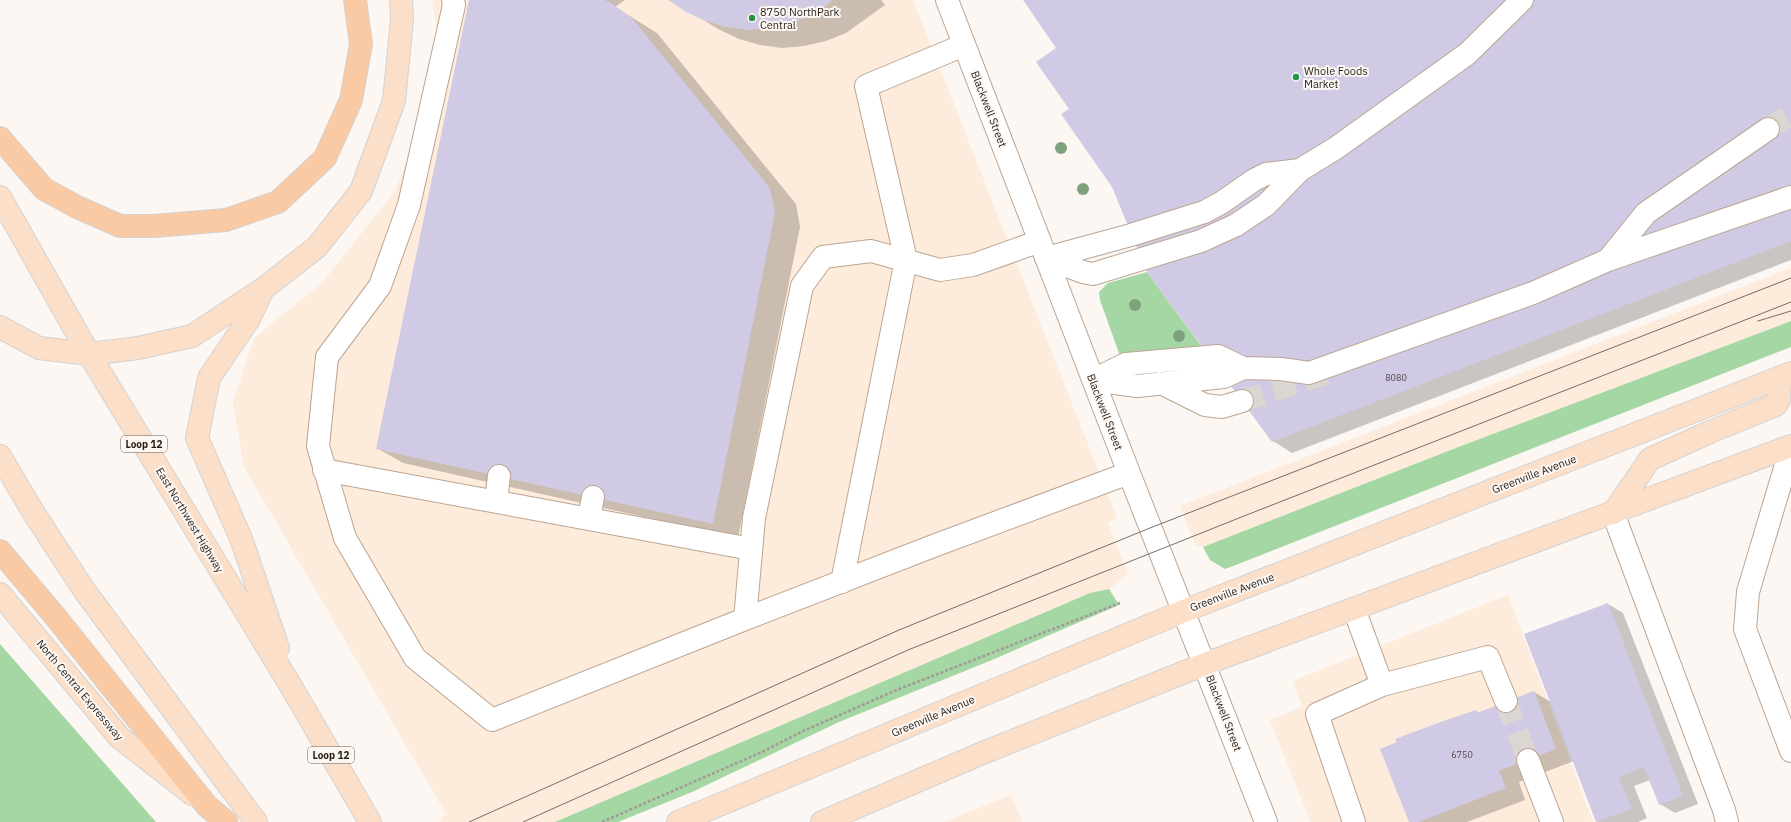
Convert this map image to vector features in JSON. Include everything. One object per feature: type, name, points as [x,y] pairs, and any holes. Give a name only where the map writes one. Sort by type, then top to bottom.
[{"type":"highway","points":[[0,138],[44,189],[77,207],[120,226],[154,226],[226,220],[278,202],[325,158],[351,100],[361,44],[355,0]]},
{"type":"highway","points":[[0,551],[54,615],[207,806],[226,822]]},
{"type":"main road","points":[[0,327],[38,348],[89,354],[138,348],[192,336],[263,290],[316,247],[361,191],[394,100],[402,20],[401,0]]},
{"type":"main road","name":"East Northwest Highway","points":[[0,197],[89,354],[292,688],[370,822]]},
{"type":"main road","points":[[263,290],[249,319],[208,378],[197,438],[242,541],[292,688]]},
{"type":"main road","points":[[1613,513],[1650,459],[1776,405],[1779,400],[1785,375]]},
{"type":"main road","name":"Greenville Avenue","points":[[678,822],[1184,611],[1785,375]]},
{"type":"main road","points":[[822,822],[986,752],[1205,664],[1791,447]]},
{"type":"main road","points":[[0,456],[35,515],[84,590],[256,822]]},
{"type":"main road","name":"North Central Expressway","points":[[0,594],[120,738],[207,806]]},
{"type":"street","points":[[453,0],[406,213],[380,286],[327,357],[318,446],[345,538],[415,658],[492,720],[745,619],[1129,473]]},
{"type":"street","name":"Blackwell Street","points":[[947,0],[1129,473],[1266,822]]},
{"type":"street","points":[[1043,250],[1083,272],[1093,274],[1201,241],[1236,225],[1266,205],[1300,170],[1342,143],[1467,54],[1522,0]]},
{"type":"street","points":[[842,582],[906,260],[866,86],[964,45]]},
{"type":"street","points":[[1608,260],[1646,213],[1768,129]]},
{"type":"street","points":[[745,619],[754,518],[802,286],[822,257],[871,251],[940,270],[973,265],[1043,250],[1130,235],[1204,212],[1221,203],[1254,180],[1266,174],[1300,170]]},
{"type":"street","points":[[1093,380],[1126,364],[1209,356],[1218,356],[1243,368],[1281,369],[1309,374],[1533,292],[1608,260],[1791,197]]},
{"type":"street","points":[[1093,380],[1137,386],[1224,377],[1243,368]]},
{"type":"street","points":[[1161,383],[1205,406],[1222,407],[1242,401]]},
{"type":"street","points":[[1791,447],[1748,592],[1745,629],[1791,751]]},
{"type":"street","points":[[324,470],[751,549]]},
{"type":"street","points":[[496,501],[499,476]]},
{"type":"street","points":[[589,519],[593,497]]},
{"type":"street","points":[[1613,513],[1724,810],[1727,822]]},
{"type":"street","points":[[1354,609],[1382,685]]},
{"type":"street","points":[[1354,822],[1317,714],[1382,685],[1488,657],[1506,701]]},
{"type":"street","points":[[1528,760],[1552,822]]},
{"type":"path","points":[[602,822],[762,752],[803,731],[899,689],[1120,604]]},
{"type":"shaded area","points":[[432,0],[913,0],[1117,518],[1108,523],[1128,574],[1109,589],[1090,593],[555,822],[441,822],[439,820],[446,814],[244,467],[233,403],[254,338],[322,283],[395,191],[420,129],[437,32]]},
{"type":"shaded area","points":[[1791,268],[1791,321],[1461,446],[1203,547],[1196,546],[1180,506]]},
{"type":"shaded area","points":[[1508,595],[1593,822],[1311,822],[1270,720],[1302,707],[1293,681]]},
{"type":"shaded area","points":[[1011,795],[1022,822],[944,822]]},
{"type":"green space","points":[[1147,272],[1204,350],[1120,356],[1100,300],[1099,292],[1108,283]]},
{"type":"green space","points":[[1791,321],[1791,347],[1233,566],[1225,569],[1210,560],[1203,547],[1461,446]]},
{"type":"green space","points":[[1109,589],[1119,605],[992,660],[839,722],[692,792],[618,822],[555,822],[1090,593]]},
{"type":"green space","points":[[0,644],[156,822],[0,822]]},
{"type":"building","points":[[469,0],[608,1],[631,17],[770,188],[775,212],[713,524],[376,449]]},
{"type":"building","name":"8750 NorthPark Central","points":[[668,0],[833,0],[813,15],[792,23],[771,28],[748,30],[726,27],[706,21],[686,12]]},
{"type":"building","points":[[1023,0],[1791,0],[1791,241],[1272,442],[1147,272],[1112,187],[1061,114],[1069,109],[1036,62],[1056,48]]},
{"type":"building","points":[[1608,603],[1683,796],[1659,805],[1644,767],[1619,777],[1632,809],[1596,822],[1524,634]]},
{"type":"building","points":[[1534,691],[1556,749],[1499,771],[1506,788],[1419,822],[1409,822],[1380,749],[1397,742],[1395,739],[1476,710],[1477,713]]},
{"type":"tunnel","points":[[1768,129],[1791,114]]},
{"type":"tunnel","points":[[1242,401],[1328,373]]},
{"type":"tunnel","points":[[1506,701],[1528,760]]},
{"type":"tram line","points":[[469,822],[899,630],[1150,528],[1791,278]]},
{"type":"tram line","points":[[523,822],[908,650],[1244,516],[1791,302]]},
{"type":"tram line","points":[[1758,321],[1791,311]]},
{"type":"place","name":"8750 NorthPark Central","points":[[752,18]]},
{"type":"place","name":"Whole Foods Market","points":[[1296,77]]}]
